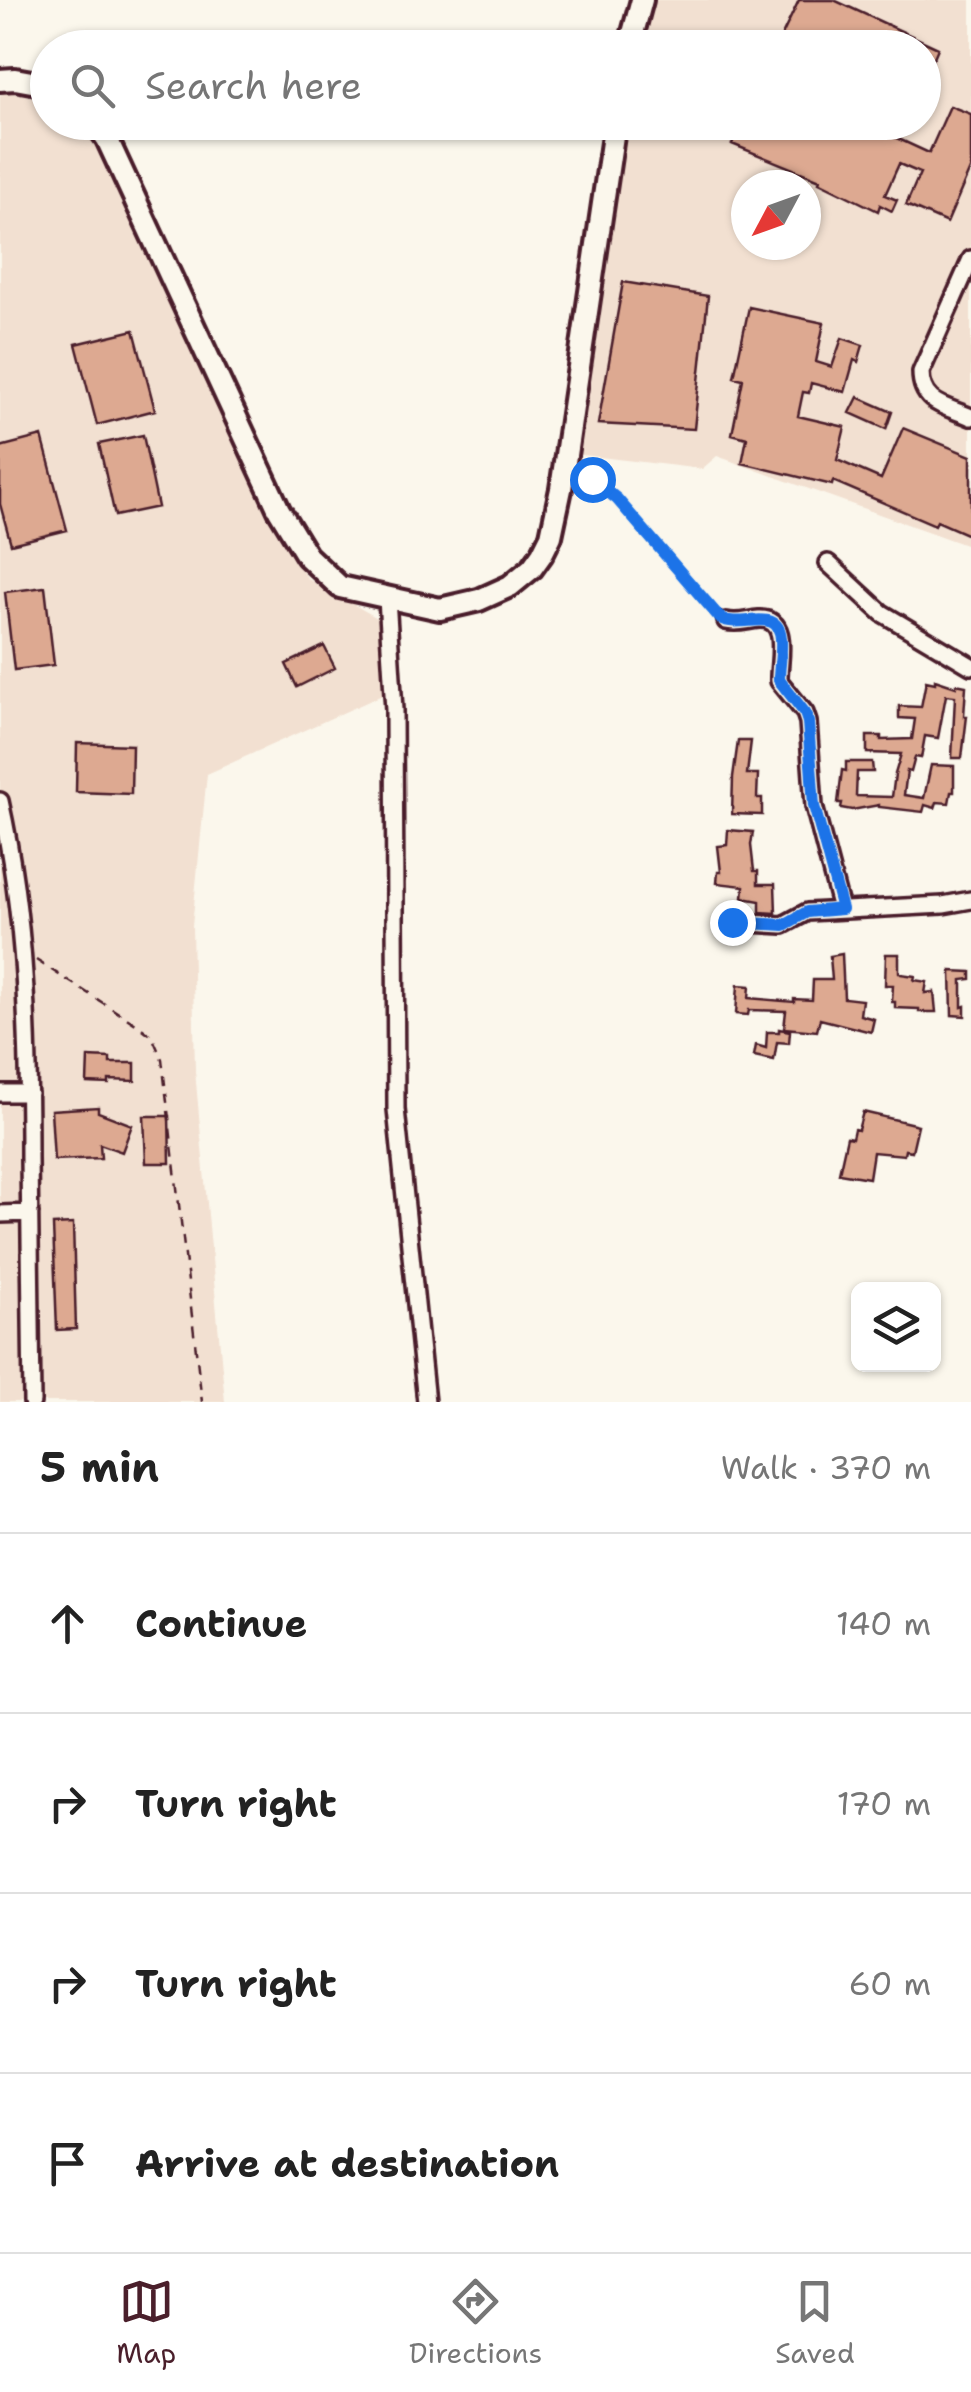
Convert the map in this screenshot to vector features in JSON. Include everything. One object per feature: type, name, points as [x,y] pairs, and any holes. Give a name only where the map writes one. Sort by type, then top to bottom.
[{"type":"main road","points":[[634,30],[642,0]]},
{"type":"main road","points":[[0,80],[30,82]]},
{"type":"main road","points":[[108,140],[280,510],[307,556],[340,588],[440,609],[479,600],[510,586],[532,568],[551,536],[612,140]]},
{"type":"street","points":[[971,259],[921,372],[922,391],[929,398],[971,417]]},
{"type":"street","points":[[828,562],[882,613],[971,666]]},
{"type":"street","points":[[387,598],[394,710],[396,1109],[426,1402]]},
{"type":"street","points":[[726,621],[764,619],[778,628],[779,680],[808,722],[814,806],[842,909]]},
{"type":"street","points":[[1,806],[17,892],[23,952],[29,1094],[32,1402]]},
{"type":"street","points":[[732,922],[784,925],[807,912],[971,900]]},
{"type":"street","points":[[0,1093],[29,1094]]},
{"type":"street","points":[[0,1214],[30,1214]]},
{"type":"path","points":[[564,467],[592,479],[617,499],[726,621]]},
{"type":"path","points":[[23,952],[139,1026],[159,1048],[202,1402]]},
{"type":"shaded area","points":[[652,0],[971,0],[971,547],[717,456],[702,469],[574,454],[624,140],[941,140],[941,30],[644,30]]},
{"type":"shaded area","points":[[8,92],[30,96],[30,140],[96,140],[275,530],[308,579],[397,629],[400,687],[207,774],[192,926],[195,1071],[225,1402],[0,1402],[0,95]]},
{"type":"building","points":[[799,0],[834,0],[899,30],[785,30]]},
{"type":"building","points":[[950,106],[971,114],[971,167],[947,223],[906,205],[920,173],[899,164],[885,195],[897,200],[892,211],[880,205],[878,211],[821,183],[821,170],[796,170],[732,144],[734,140],[901,140],[929,153],[935,140],[941,140],[941,126]]},
{"type":"building","points":[[623,282],[708,296],[694,429],[598,424]]},
{"type":"building","points":[[749,307],[824,323],[816,362],[832,367],[842,338],[863,345],[858,362],[854,360],[845,392],[811,383],[809,393],[803,392],[798,416],[845,427],[837,460],[881,479],[903,428],[971,456],[971,536],[937,521],[935,525],[833,481],[832,485],[742,463],[747,438],[732,434],[743,379],[734,377]]},
{"type":"building","points":[[134,330],[155,410],[97,425],[76,344]]},
{"type":"building","points":[[858,397],[892,412],[886,429],[850,413]]},
{"type":"building","points":[[143,435],[158,507],[115,516],[99,444]]},
{"type":"building","points":[[42,436],[67,530],[11,544],[0,504],[0,447]]},
{"type":"building","points":[[45,587],[54,665],[14,670],[5,592]]},
{"type":"building","points":[[324,646],[335,668],[297,687],[286,664]]},
{"type":"building","points":[[926,681],[966,686],[962,758],[952,758],[955,696],[946,695],[938,738],[925,736],[921,758],[915,757],[911,772],[907,771],[904,795],[924,798],[931,765],[954,766],[954,792],[949,803],[937,802],[935,808],[925,805],[923,812],[879,805],[841,808],[842,803],[838,803],[846,762],[872,762],[873,772],[857,772],[856,796],[892,797],[901,754],[867,753],[867,736],[881,736],[881,740],[912,739],[915,719],[899,718],[899,706],[921,707]]},
{"type":"building","points":[[738,741],[751,741],[747,774],[758,774],[757,798],[762,798],[762,815],[732,814]]},
{"type":"building","points":[[77,743],[132,745],[131,794],[76,792]]},
{"type":"building","points":[[728,830],[753,832],[754,871],[758,871],[758,884],[775,884],[776,913],[760,912],[760,901],[743,898],[744,886],[717,883],[721,872],[718,846],[727,845]]},
{"type":"building","points":[[842,954],[844,998],[862,1000],[860,1015],[874,1019],[871,1032],[820,1019],[817,1031],[784,1028],[786,1011],[749,1010],[748,1015],[736,1014],[738,985],[750,986],[749,998],[812,1000],[813,980],[832,980],[830,956]]},
{"type":"building","points":[[886,954],[899,954],[901,974],[927,982],[925,993],[934,992],[936,1012],[895,1008],[893,985],[885,985]]},
{"type":"building","points":[[951,971],[971,972],[971,979],[962,980],[965,1016],[952,1015]]},
{"type":"building","points":[[790,1031],[789,1043],[777,1042],[774,1060],[754,1056],[756,1045],[766,1048],[767,1032]]},
{"type":"building","points":[[88,1057],[110,1058],[110,1063],[135,1063],[135,1081],[87,1083]]},
{"type":"building","points":[[98,1107],[98,1112],[132,1125],[122,1152],[100,1144],[101,1158],[54,1160],[51,1110]]},
{"type":"building","points":[[863,1112],[918,1125],[912,1151],[905,1150],[904,1155],[873,1152],[869,1178],[839,1173],[847,1137],[852,1138],[854,1129],[858,1130]]},
{"type":"building","points":[[144,1116],[169,1116],[170,1163],[146,1163]]},
{"type":"building","points":[[73,1224],[76,1329],[57,1330],[53,1225]]},
{"type":"route","points":[[592,479],[617,499],[720,618],[735,623],[764,619],[773,622],[781,636],[779,680],[808,722],[817,823],[842,909],[807,912],[784,925],[732,922]]}]
